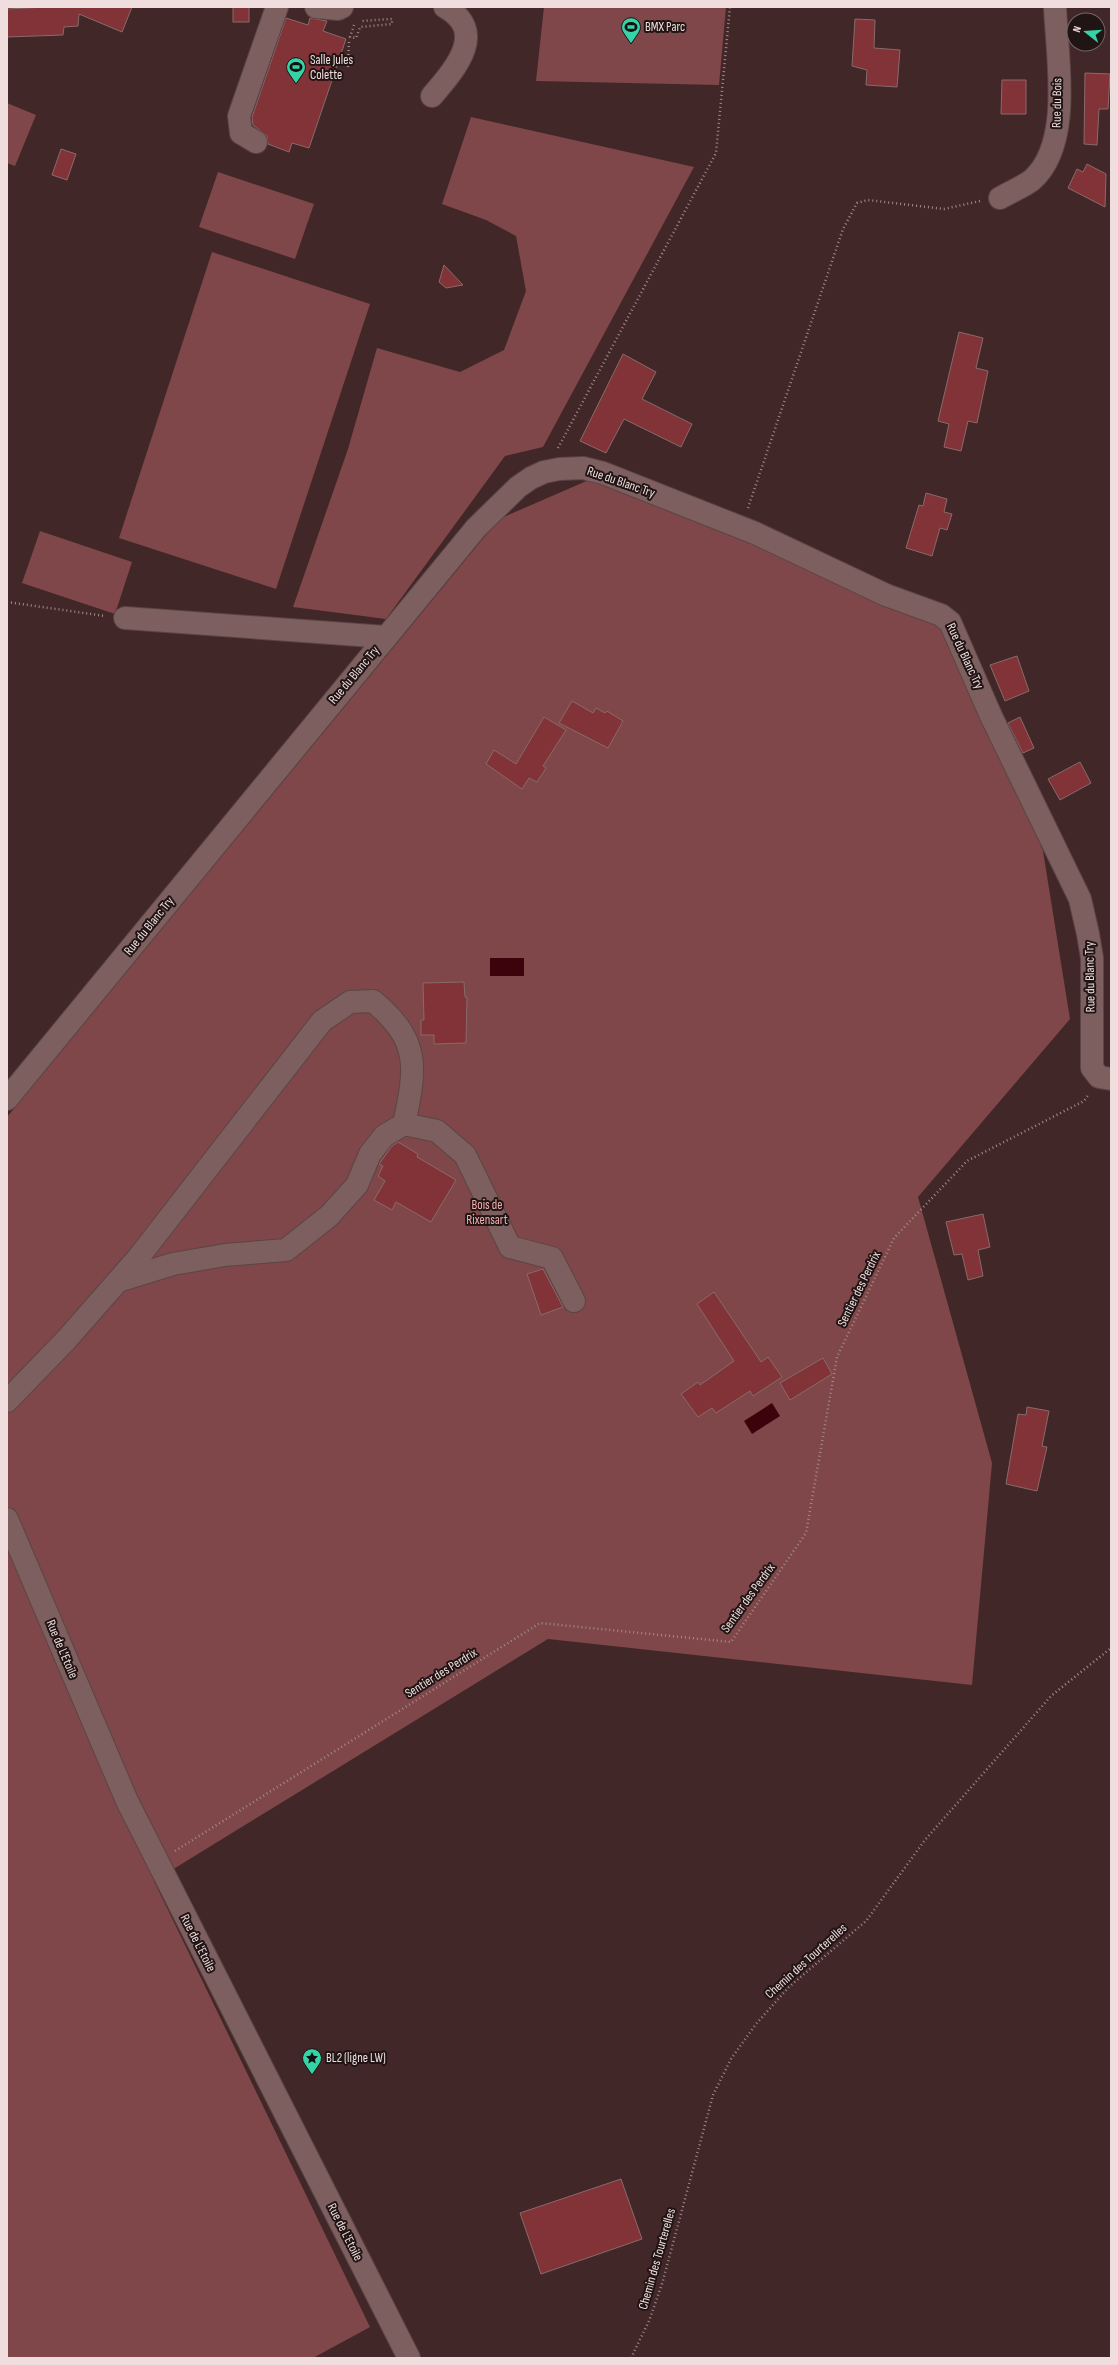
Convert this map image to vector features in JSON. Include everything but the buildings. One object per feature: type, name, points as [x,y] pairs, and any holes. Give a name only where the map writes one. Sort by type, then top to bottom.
[{"type":"street","points":[[256,142],[241,133],[239,116],[277,7]]},
{"type":"street","points":[[316,7],[340,8]]},
{"type":"street","points":[[432,96],[452,73],[467,47],[465,27],[455,12],[445,7]]},
{"type":"street","name":"Rue du Bois","points":[[1000,198],[1031,180],[1045,164],[1055,143],[1060,118],[1055,7]]},
{"type":"street","name":"Rue du Blanc Try","points":[[7,1099],[386,637],[496,507],[518,487],[544,472],[570,468],[603,473],[741,527],[786,546],[886,595],[941,615],[950,622],[991,716],[1080,899],[1092,958],[1092,1068],[1095,1075],[1106,1079]]},
{"type":"street","points":[[125,618],[386,637]]},
{"type":"street","points":[[7,1401],[138,1258],[322,1021],[350,1002],[373,1001],[393,1018],[411,1053],[414,1080],[404,1124]]},
{"type":"street","points":[[118,1281],[173,1264],[225,1255],[286,1250],[329,1216],[357,1185],[370,1154],[384,1136],[404,1124],[437,1131],[466,1155],[510,1246],[552,1258],[574,1301]]},
{"type":"street","name":"Rue de L'Etoile","points":[[7,1519],[117,1779],[157,1862],[409,2358]]},
{"type":"path","points":[[557,450],[716,153],[730,7]]},
{"type":"path","points":[[340,8],[354,24],[350,37],[356,38],[360,27],[392,24],[392,19],[361,21]]},
{"type":"path","points":[[348,67],[349,40]]},
{"type":"path","points":[[741,527],[843,230],[857,204],[868,200],[944,209],[1000,198]]},
{"type":"path","points":[[7,602],[125,618]]},
{"type":"path","name":"Sentier des Perdrix","points":[[157,1862],[540,1623],[731,1642],[806,1533],[837,1357],[894,1238],[967,1161],[1084,1101],[1106,1079]]},
{"type":"path","name":"Chemin des Tourterelles","points":[[631,2358],[649,2321],[662,2284],[712,2095],[731,2059],[756,2024],[789,1987],[866,1921],[925,1840],[1051,1696],[1111,1648]]},
{"type":"green space","name":"BMX Parc","points":[[544,7],[726,7],[719,85],[536,81]]},
{"type":"green space","points":[[7,103],[36,115],[15,166],[7,163]]},
{"type":"green space","points":[[471,117],[694,167],[543,447],[505,456],[386,619],[293,607],[348,449],[377,348],[460,372],[504,350],[526,291],[516,236],[486,220],[442,204]]},
{"type":"green space","points":[[218,172],[314,204],[295,259],[199,227]]},
{"type":"green space","points":[[212,252],[370,304],[276,589],[119,538]]},
{"type":"green space","name":"Bois de Rixensart","points":[[598,476],[960,629],[1043,851],[1070,1019],[918,1197],[992,1463],[972,1685],[548,1639],[154,1881],[370,2327],[313,2358],[7,2358],[7,1117],[499,519]]},
{"type":"green space","points":[[40,531],[132,562],[115,614],[22,583]]},
{"type":"shaded area","points":[[490,958],[524,958],[524,976],[490,976]]},
{"type":"shaded area","points":[[772,1403],[780,1416],[752,1434],[744,1421]]},
{"type":"place","name":"BMX Parc","points":[[631,44]]},
{"type":"place","name":"Salle Jules Colette","points":[[296,84]]},
{"type":"place","name":"BL2 (ligne LW)","points":[[312,2075]]}]
